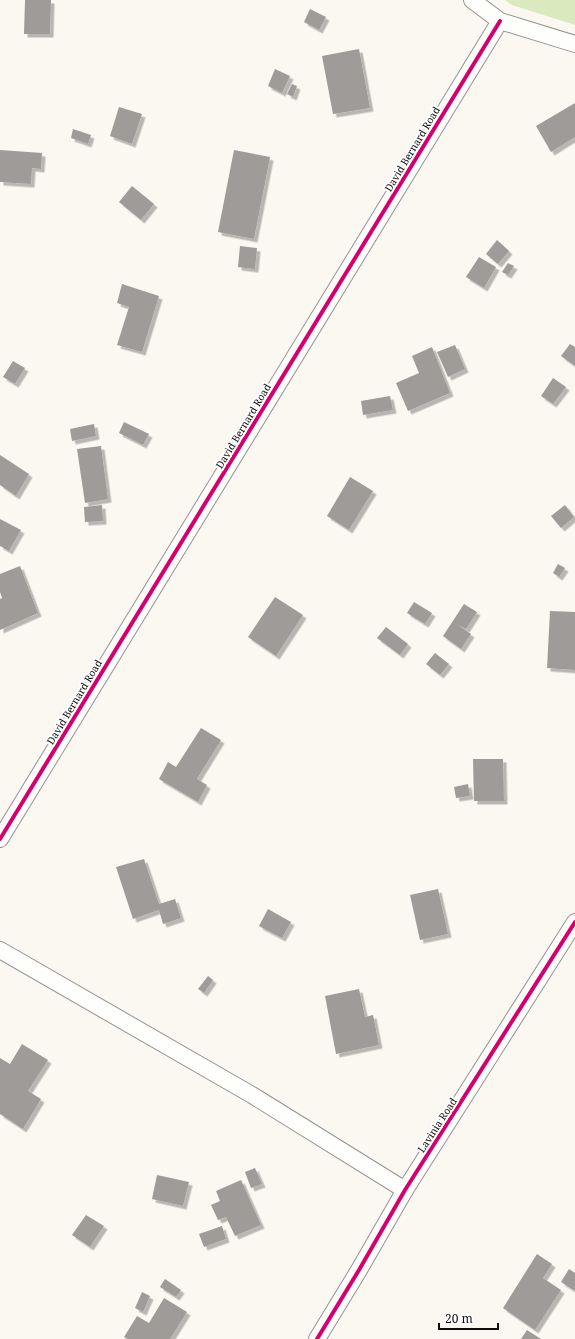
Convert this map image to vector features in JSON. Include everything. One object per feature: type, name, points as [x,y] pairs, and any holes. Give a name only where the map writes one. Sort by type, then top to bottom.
[{"type":"street","points":[[472,0],[500,21],[575,44]]},
{"type":"street","name":"David Bernard Road","points":[[0,839],[500,21]]},
{"type":"street","name":"Lavinia Road","points":[[317,1339],[405,1190],[575,922]]},
{"type":"street","points":[[0,950],[252,1095],[405,1190]]},
{"type":"green space","points":[[505,0],[575,0],[575,25],[512,5]]},
{"type":"building","points":[[25,0],[51,0],[50,34],[24,34]]},
{"type":"building","points":[[310,9],[326,17],[319,30],[304,22]]},
{"type":"building","points":[[359,49],[370,108],[333,114],[322,56]]},
{"type":"building","points":[[275,69],[290,76],[282,93],[268,86]]},
{"type":"building","points":[[292,84],[297,86],[293,97],[287,94]]},
{"type":"building","points":[[575,103],[575,137],[551,152],[536,126]]},
{"type":"building","points":[[119,107],[142,114],[132,144],[110,136]]},
{"type":"building","points":[[73,129],[91,135],[88,144],[71,138]]},
{"type":"building","points":[[0,150],[42,153],[41,169],[32,168],[31,184],[0,182]]},
{"type":"building","points":[[234,150],[270,157],[254,239],[218,232]]},
{"type":"building","points":[[132,186],[154,204],[141,220],[119,202]]},
{"type":"building","points":[[497,240],[509,251],[498,264],[486,254]]},
{"type":"building","points":[[240,246],[257,248],[255,269],[238,267]]},
{"type":"building","points":[[479,257],[496,267],[484,288],[466,277]]},
{"type":"building","points":[[508,263],[514,266],[508,275],[502,272]]},
{"type":"building","points":[[122,284],[159,296],[142,352],[117,345],[129,307],[117,303]]},
{"type":"building","points":[[570,344],[575,347],[575,366],[561,356]]},
{"type":"building","points":[[455,345],[465,369],[448,377],[437,352]]},
{"type":"building","points":[[432,347],[450,393],[408,411],[396,383],[419,373],[412,356]]},
{"type":"building","points":[[13,361],[25,368],[15,384],[3,377]]},
{"type":"building","points":[[553,378],[566,387],[553,404],[541,396]]},
{"type":"building","points":[[390,396],[393,410],[363,415],[361,401]]},
{"type":"building","points":[[124,422],[149,434],[143,445],[119,433]]},
{"type":"building","points":[[94,424],[96,436],[72,441],[70,429]]},
{"type":"building","points":[[101,446],[108,499],[85,503],[77,449]]},
{"type":"building","points":[[0,455],[29,474],[16,496],[0,485]]},
{"type":"building","points":[[350,477],[373,491],[349,530],[327,516]]},
{"type":"building","points":[[102,505],[103,521],[85,522],[84,507]]},
{"type":"building","points":[[565,505],[574,517],[561,528],[551,516]]},
{"type":"building","points":[[0,519],[21,530],[9,551],[0,546]]},
{"type":"building","points":[[558,564],[565,568],[559,577],[553,573]]},
{"type":"building","points":[[20,566],[38,613],[0,630],[0,599],[2,598],[0,592],[0,574]]},
{"type":"building","points":[[275,597],[303,615],[276,656],[248,637]]},
{"type":"building","points":[[414,602],[432,613],[425,624],[407,613]]},
{"type":"building","points":[[464,604],[477,612],[466,629],[458,625],[471,634],[461,649],[443,636]]},
{"type":"building","points":[[550,611],[575,612],[575,670],[547,668]]},
{"type":"building","points":[[386,627],[408,644],[400,655],[377,638]]},
{"type":"building","points":[[435,653],[449,664],[440,675],[426,664]]},
{"type":"building","points":[[201,728],[221,740],[197,779],[207,785],[198,802],[159,779],[168,762],[176,767]]},
{"type":"building","points":[[473,759],[503,759],[504,801],[474,801]]},
{"type":"building","points":[[468,784],[470,796],[456,798],[454,787]]},
{"type":"building","points":[[144,859],[159,904],[175,899],[181,918],[163,924],[159,910],[133,919],[116,867]]},
{"type":"building","points":[[438,889],[448,934],[420,940],[410,895]]},
{"type":"building","points":[[268,909],[291,922],[282,938],[259,926]]},
{"type":"building","points":[[208,976],[213,980],[204,993],[198,989]]},
{"type":"building","points":[[359,989],[365,1017],[373,1015],[379,1045],[336,1054],[325,996]]},
{"type":"building","points":[[22,1044],[48,1060],[28,1091],[41,1099],[23,1129],[0,1114],[0,1058],[10,1064]]},
{"type":"building","points":[[255,1168],[262,1184],[251,1188],[245,1172]]},
{"type":"building","points":[[157,1175],[189,1182],[183,1206],[152,1199]]},
{"type":"building","points":[[241,1180],[261,1225],[235,1236],[226,1217],[218,1220],[211,1205],[220,1201],[216,1191]]},
{"type":"building","points":[[86,1215],[104,1226],[90,1247],[72,1235]]},
{"type":"building","points":[[222,1226],[226,1239],[204,1247],[199,1234]]},
{"type":"building","points":[[537,1254],[552,1264],[543,1278],[561,1290],[535,1330],[503,1308]]},
{"type":"building","points":[[569,1269],[575,1273],[575,1291],[561,1282]]},
{"type":"building","points":[[165,1279],[181,1290],[176,1297],[160,1287]]},
{"type":"building","points":[[142,1292],[150,1296],[143,1312],[135,1308]]},
{"type":"building","points":[[164,1298],[187,1312],[170,1339],[127,1339],[124,1337],[137,1316],[149,1323]]},
{"type":"building","points":[[527,1330],[541,1339],[521,1339]]},
{"type":"cycle path","points":[[0,839],[500,21]]},
{"type":"cycle path","points":[[317,1339],[405,1190],[575,922]]}]
